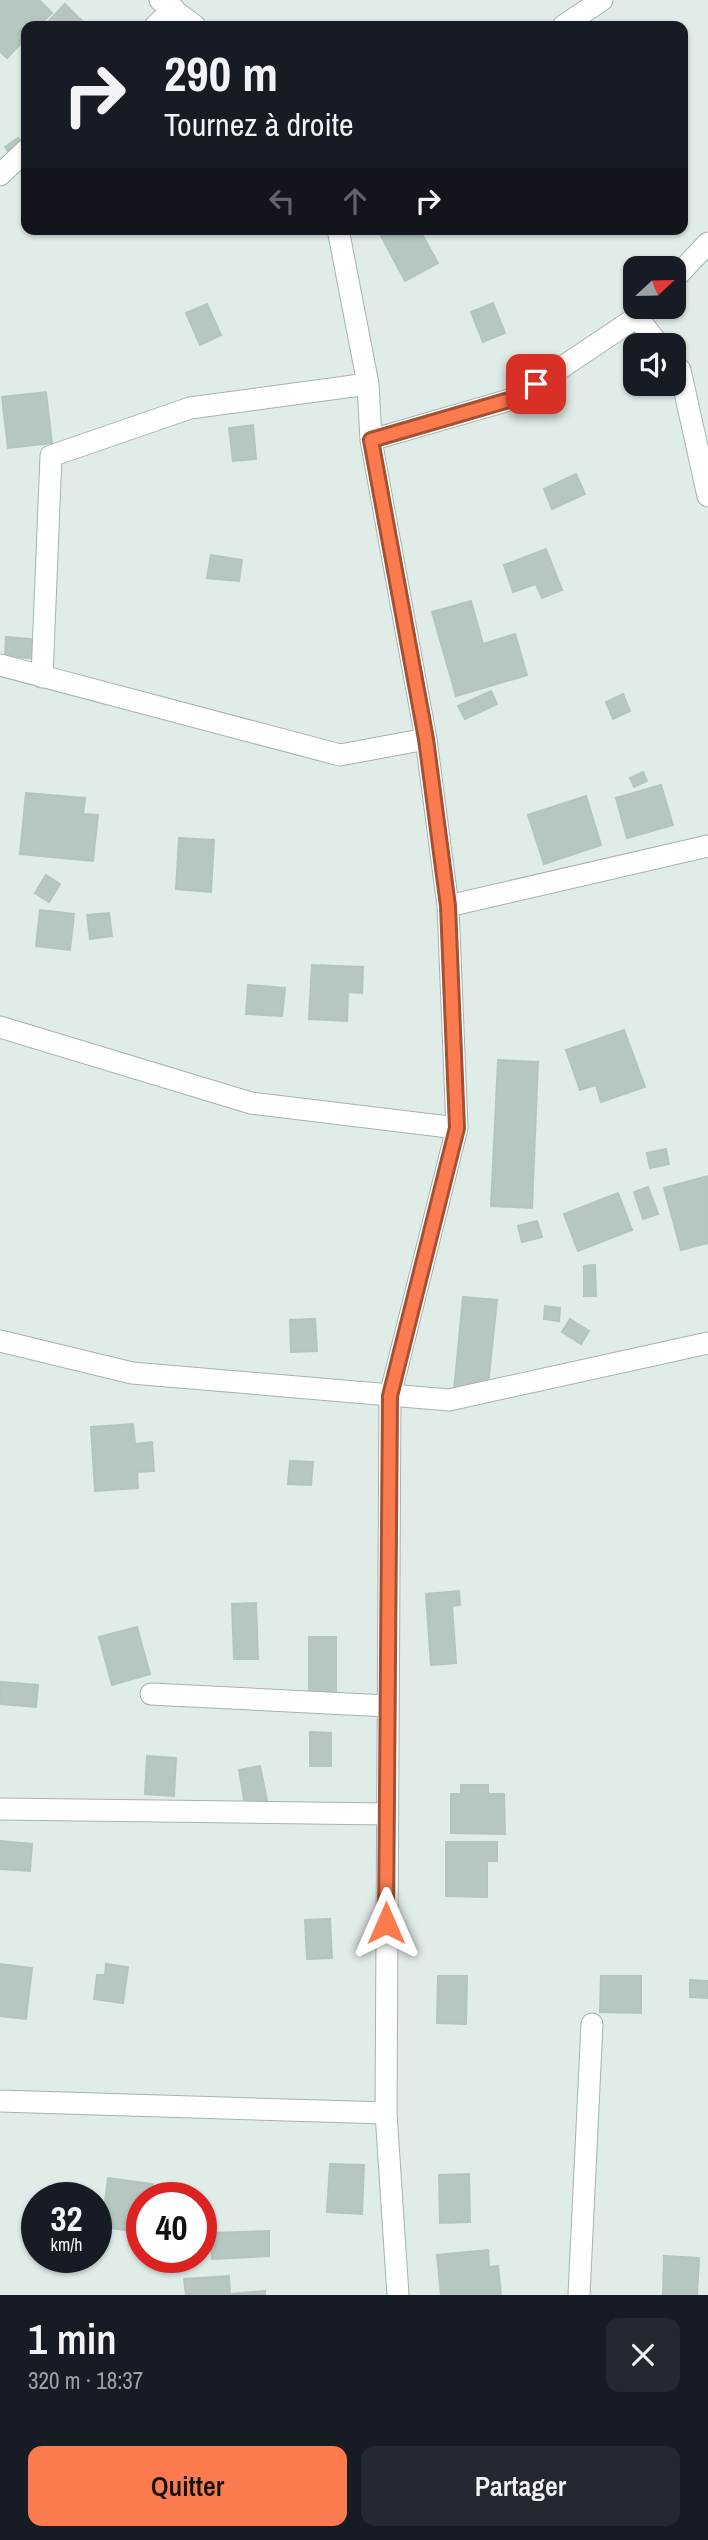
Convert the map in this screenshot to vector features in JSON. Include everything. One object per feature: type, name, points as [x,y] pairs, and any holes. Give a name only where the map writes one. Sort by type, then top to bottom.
[{"type":"street","points":[[570,21],[601,0]]},
{"type":"street","points":[[158,21],[167,4],[189,21]]},
{"type":"street","points":[[0,176],[21,155]]},
{"type":"street","points":[[339,235],[368,384],[371,440],[426,739],[448,906],[457,1128],[390,1396],[386,2113],[398,2295]]},
{"type":"street","points":[[686,266],[708,243]]},
{"type":"street","points":[[371,440],[516,398],[632,319]]},
{"type":"street","points":[[42,677],[51,456],[190,408],[368,384]]},
{"type":"street","points":[[686,396],[708,496]]},
{"type":"street","points":[[0,665],[340,755],[426,739]]},
{"type":"street","points":[[448,906],[708,846]]},
{"type":"street","points":[[0,1027],[251,1103],[457,1128]]},
{"type":"street","points":[[0,1341],[132,1373],[449,1400],[708,1343]]},
{"type":"street","points":[[151,1694],[387,1706]]},
{"type":"street","points":[[0,1809],[386,1814]]},
{"type":"street","points":[[579,2295],[592,2024]]},
{"type":"street","points":[[0,2101],[386,2113]]},
{"type":"building","points":[[0,0],[39,0],[52,13],[43,21],[21,21],[21,43],[7,58],[0,51]]},
{"type":"building","points":[[65,4],[82,21],[49,21]]},
{"type":"building","points":[[18,138],[21,142],[21,156],[16,164],[5,147]]},
{"type":"building","points":[[381,235],[422,235],[438,263],[405,281]]},
{"type":"building","points":[[493,303],[505,333],[483,342],[471,312]]},
{"type":"building","points":[[207,304],[221,335],[200,345],[186,313]]},
{"type":"building","points":[[46,392],[52,443],[8,448],[2,397]]},
{"type":"building","points":[[253,425],[256,459],[233,461],[229,428]]},
{"type":"building","points":[[576,474],[585,494],[552,509],[544,489]]},
{"type":"building","points":[[546,549],[562,590],[542,598],[536,584],[513,592],[504,565]]},
{"type":"building","points":[[211,555],[242,560],[239,581],[207,578]]},
{"type":"building","points":[[471,601],[483,644],[515,634],[527,675],[456,696],[432,612]]},
{"type":"building","points":[[6,637],[41,640],[40,659],[5,656]]},
{"type":"building","points":[[491,691],[497,704],[465,719],[458,706]]},
{"type":"building","points":[[623,694],[630,711],[613,719],[606,702]]},
{"type":"building","points":[[643,772],[647,781],[634,787],[630,778]]},
{"type":"building","points":[[661,785],[673,825],[627,838],[616,798]]},
{"type":"building","points":[[26,793],[85,798],[83,814],[98,815],[93,861],[20,854]]},
{"type":"building","points":[[586,796],[601,845],[544,864],[528,815]]},
{"type":"building","points":[[179,838],[214,840],[211,892],[176,889]]},
{"type":"building","points":[[46,875],[60,884],[49,902],[35,893]]},
{"type":"building","points":[[40,910],[74,914],[70,950],[36,946]]},
{"type":"building","points":[[109,913],[112,936],[90,939],[87,915]]},
{"type":"building","points":[[312,965],[363,967],[362,993],[348,992],[347,1021],[309,1019]]},
{"type":"building","points":[[248,985],[285,988],[282,1016],[246,1014]]},
{"type":"building","points":[[624,1030],[645,1087],[601,1102],[596,1085],[580,1090],[566,1050]]},
{"type":"building","points":[[498,1060],[538,1062],[532,1208],[491,1206]]},
{"type":"building","points":[[666,1149],[669,1164],[650,1168],[647,1153]]},
{"type":"building","points":[[708,1176],[708,1243],[681,1250],[664,1188]]},
{"type":"building","points":[[648,1187],[658,1214],[643,1219],[634,1192]]},
{"type":"building","points":[[618,1193],[632,1230],[578,1251],[564,1214]]},
{"type":"building","points":[[537,1221],[542,1237],[522,1242],[518,1226]]},
{"type":"building","points":[[595,1265],[596,1296],[584,1296],[584,1266]]},
{"type":"building","points":[[463,1297],[497,1300],[487,1395],[454,1391]]},
{"type":"building","points":[[545,1306],[560,1308],[559,1321],[544,1319]]},
{"type":"building","points":[[315,1319],[317,1351],[291,1352],[290,1320]]},
{"type":"building","points":[[570,1319],[589,1331],[581,1344],[562,1332]]},
{"type":"building","points":[[133,1424],[135,1444],[152,1442],[154,1471],[137,1472],[138,1488],[95,1491],[91,1427]]},
{"type":"building","points":[[290,1461],[313,1462],[311,1485],[288,1484]]},
{"type":"building","points":[[459,1591],[460,1605],[452,1606],[456,1663],[431,1665],[426,1594]]},
{"type":"building","points":[[256,1603],[258,1659],[234,1659],[232,1604]]},
{"type":"building","points":[[137,1627],[150,1674],[112,1685],[99,1637]]},
{"type":"building","points":[[309,1637],[336,1637],[336,1694],[309,1694]]},
{"type":"building","points":[[1,1682],[38,1685],[36,1707],[0,1704]]},
{"type":"building","points":[[310,1732],[331,1733],[331,1766],[310,1766]]},
{"type":"building","points":[[147,1756],[176,1758],[174,1796],[145,1794]]},
{"type":"building","points":[[260,1766],[268,1806],[246,1810],[239,1770]]},
{"type":"building","points":[[461,1785],[488,1785],[488,1794],[504,1794],[505,1834],[451,1833],[451,1794],[461,1794]]},
{"type":"building","points":[[0,1841],[32,1844],[30,1871],[0,1869]]},
{"type":"building","points":[[446,1842],[497,1842],[497,1861],[487,1861],[487,1897],[446,1896]]},
{"type":"building","points":[[330,1919],[332,1958],[307,1959],[305,1920]]},
{"type":"building","points":[[0,1964],[32,1968],[26,2019],[0,2016]]},
{"type":"building","points":[[106,1964],[128,1967],[123,2003],[94,1999],[97,1975],[105,1975]]},
{"type":"building","points":[[438,1976],[467,1976],[466,2024],[437,2023]]},
{"type":"building","points":[[601,1976],[641,1976],[641,2013],[600,2012]]},
{"type":"building","points":[[690,1980],[708,1981],[707,1998],[690,1997]]},
{"type":"building","points":[[330,2164],[364,2165],[362,2214],[327,2212]]},
{"type":"building","points":[[469,2174],[470,2222],[440,2223],[439,2175]]},
{"type":"building","points":[[108,2178],[138,2182],[126,2182],[126,2230],[112,2228],[112,2182],[108,2182]]},
{"type":"building","points":[[269,2231],[269,2256],[217,2259],[217,2233]]},
{"type":"building","points":[[488,2250],[489,2267],[498,2266],[501,2295],[441,2295],[437,2255]]},
{"type":"building","points":[[664,2256],[699,2258],[697,2295],[663,2295]]},
{"type":"building","points":[[229,2276],[230,2294],[265,2291],[265,2295],[186,2295],[184,2279]]},
{"type":"route","points":[[386,1923],[390,1396],[457,1128],[448,906],[426,739],[371,440],[516,398],[536,384]]}]
